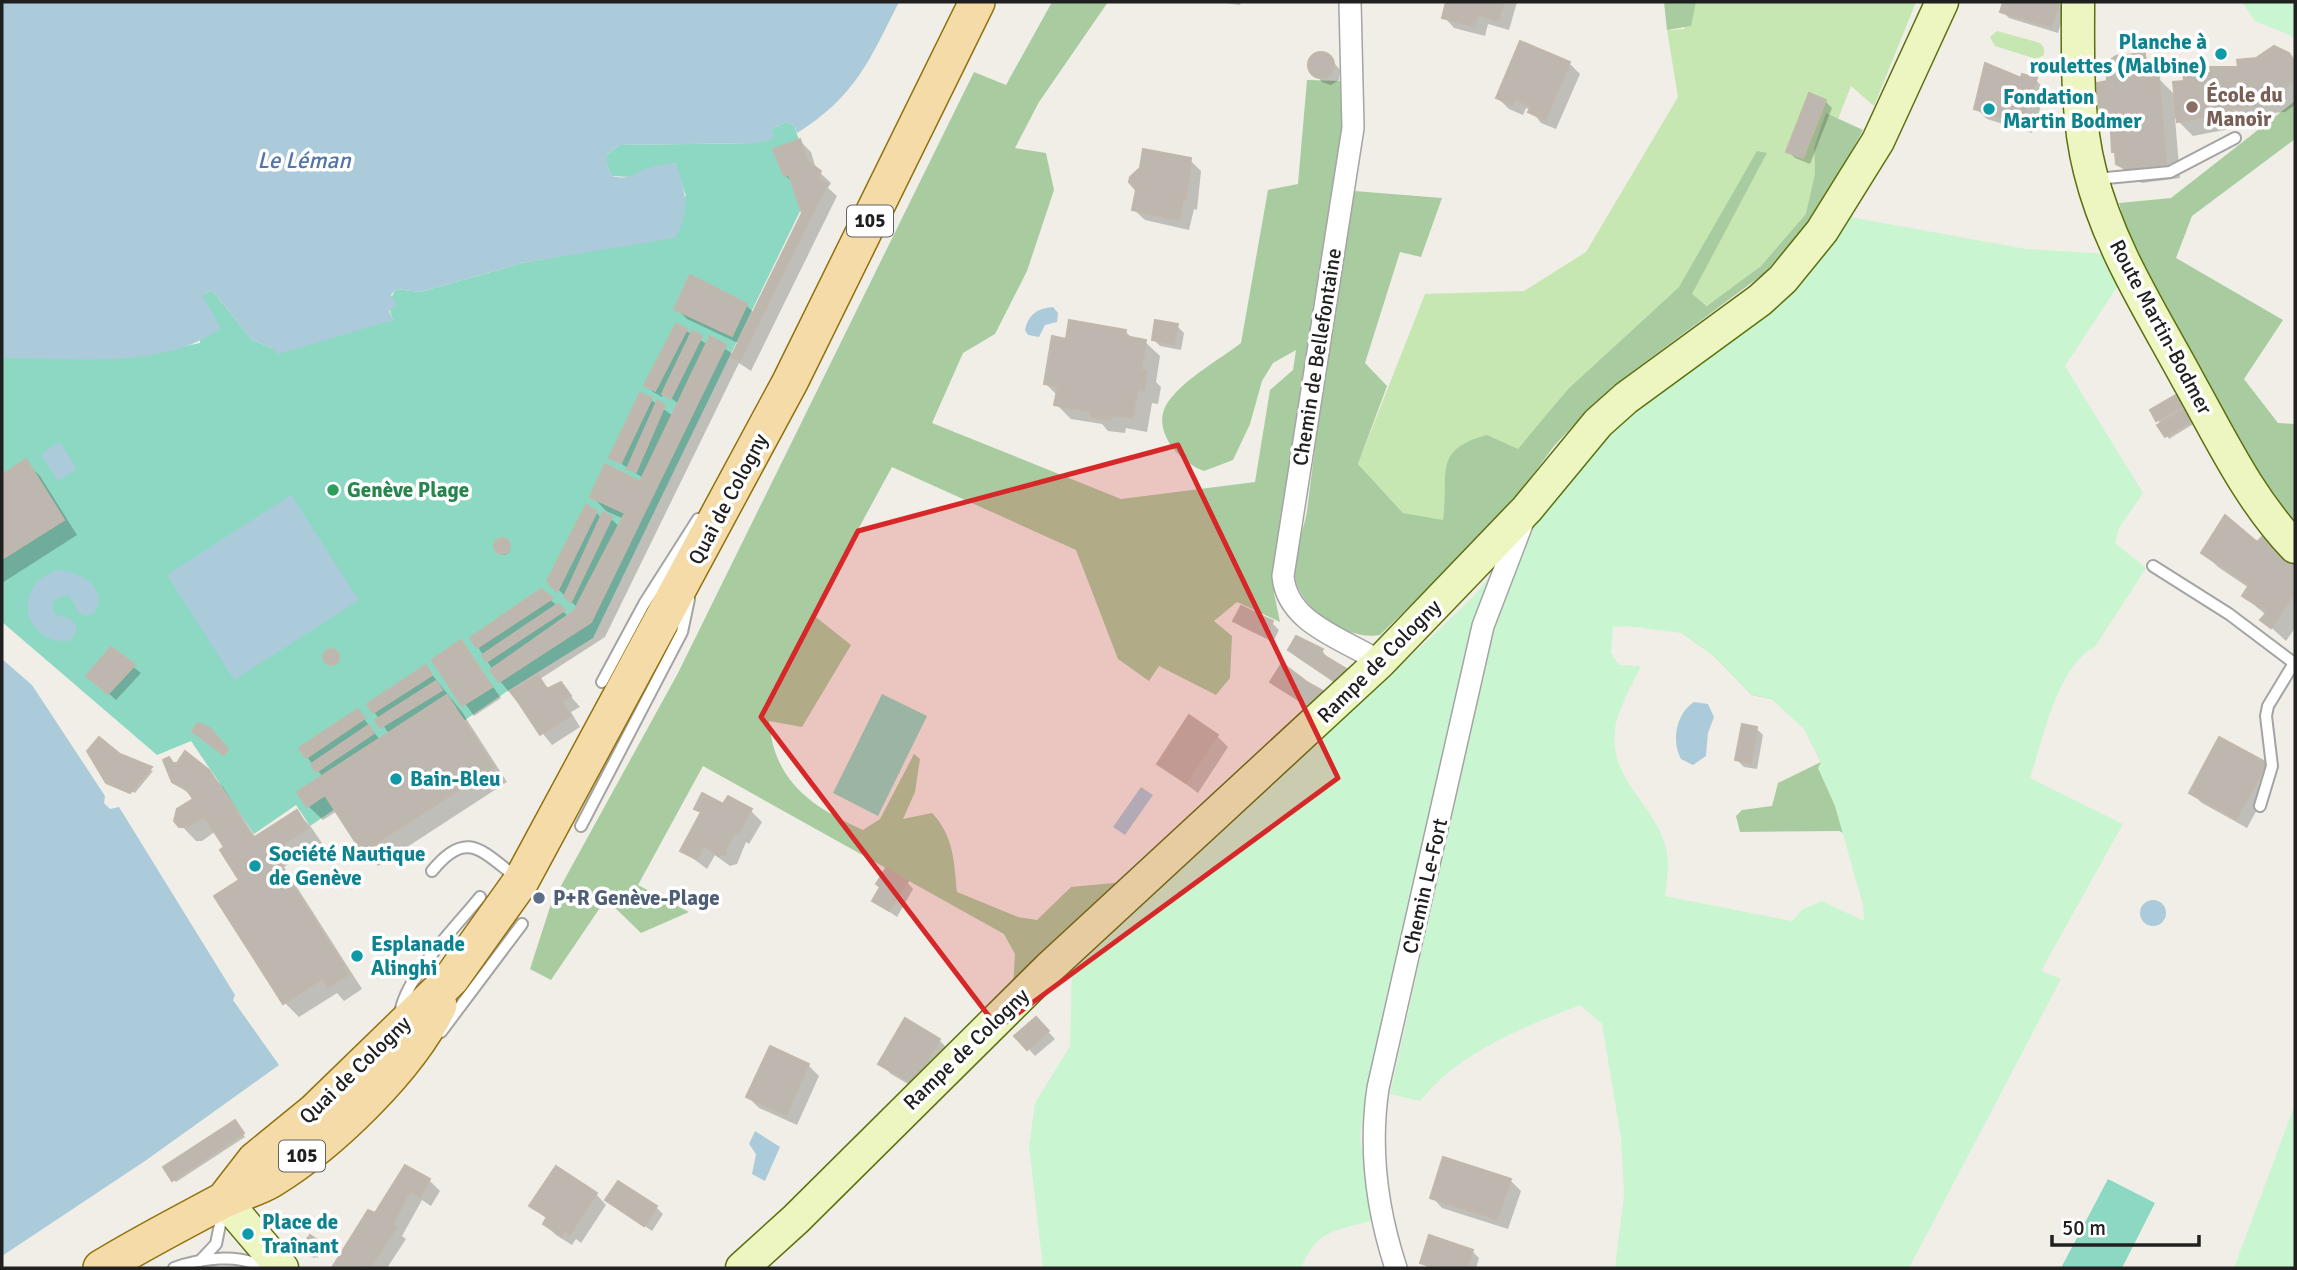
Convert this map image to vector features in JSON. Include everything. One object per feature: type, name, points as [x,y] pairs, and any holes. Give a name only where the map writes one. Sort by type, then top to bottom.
[{"type":"main road","name":"Quai de Cologny","points":[[225,1200],[271,1180],[335,1129],[392,1076],[427,1030],[451,979],[521,881],[760,439],[977,2]]},
{"type":"main road","name":"Quai de Cologny","points":[[225,1200],[255,1160],[315,1111],[451,979]]},
{"type":"main road","name":"105","points":[[101,1268],[225,1200]]},
{"type":"street","name":"Chemin de Bellefontaine","points":[[1350,2],[1353,128],[1283,576],[1286,593],[1296,610],[1380,663]]},
{"type":"street","name":"Rampe de Cologny","points":[[742,1268],[796,1219],[1049,968],[1380,663],[1527,509],[1607,414],[1760,300],[1800,261],[1850,189],[1878,141],[1942,2]]},
{"type":"street","name":"Route Martin-Bodmer","points":[[2078,2],[2081,108],[2093,180],[2117,250],[2242,477],[2295,547]]},
{"type":"street","name":"Chemin Le-Fort","points":[[1396,1268],[1384,1226],[1376,1171],[1373,1125],[1378,1088],[1483,626],[1527,509]]},
{"type":"street","points":[[225,1200],[282,1268]]},
{"type":"lane","points":[[2093,180],[2171,172],[2235,138]]},
{"type":"lane","points":[[713,500],[760,439]]},
{"type":"lane","points":[[602,682],[681,541],[705,511]]},
{"type":"lane","points":[[581,826],[682,632],[698,555]]},
{"type":"lane","points":[[2153,566],[2229,614],[2295,663],[2266,716],[2272,766],[2260,806]]},
{"type":"lane","points":[[432,872],[451,852],[471,846],[521,881]]},
{"type":"lane","points":[[400,1027],[401,1004],[410,986],[480,897]]},
{"type":"lane","points":[[392,1076],[450,1022],[522,925]]},
{"type":"lane","points":[[200,1261],[216,1244],[225,1200]]},
{"type":"lane","points":[[174,1268],[200,1261],[242,1260],[264,1268]]},
{"type":"highlighted area","points":[[1178,445],[1338,778],[998,1028],[761,717],[858,531]]},
{"type":"green space","points":[[1052,2],[1108,2],[1039,102],[1015,148],[1046,153],[1054,190],[1027,271],[995,334],[963,353],[932,423],[1121,499],[1255,482],[1270,390],[1293,370],[1296,350],[1273,363],[1262,381],[1250,424],[1233,460],[1204,471],[1184,459],[1175,451],[1164,431],[1164,409],[1186,383],[1241,343],[1268,190],[1298,184],[1307,80],[1342,81],[1344,128],[1273,569],[1274,593],[1280,622],[1237,602],[1214,621],[1232,636],[1230,678],[1216,695],[1159,666],[1149,681],[1118,659],[1076,550],[892,467],[812,614],[851,645],[802,727],[769,721],[772,742],[787,776],[812,801],[863,830],[880,819],[914,754],[920,759],[915,792],[903,819],[932,813],[949,840],[957,892],[1018,917],[1037,920],[1071,887],[1124,882],[1013,987],[1015,954],[1004,934],[703,766],[638,885],[689,912],[641,933],[606,899],[551,980],[530,969],[551,904],[678,673],[974,72],[1006,85]]},
{"type":"green space","points":[[1664,2],[1696,2],[1691,26],[1667,30]]},
{"type":"green space","points":[[1696,2],[1916,2],[1874,106],[1851,86],[1838,119],[1826,114],[1814,147],[1815,173],[1807,214],[1761,266],[1708,306],[1691,294],[1767,153],[1679,287],[1568,389],[1518,450],[1443,521],[1403,513],[1358,464],[1425,294],[1524,291],[1586,252],[1678,97],[1667,30],[1684,29]]},
{"type":"green space","points":[[2242,2],[2295,2],[2295,41],[2292,36],[2255,21]]},
{"type":"green space","points":[[1997,31],[2040,43],[2044,48],[2044,55],[2036,59],[1995,46],[1990,37]]},
{"type":"green space","points":[[2295,101],[2295,139],[2192,216],[2176,258],[2283,320],[2244,379],[2278,423],[2295,424],[2295,521],[2260,479],[2131,248],[2119,203],[2171,198]]},
{"type":"green space","points":[[1826,113],[1863,130],[1818,211],[1762,275],[1613,386],[1554,446],[1505,513],[1380,635],[1354,633],[1316,612],[1299,590],[1294,561],[1307,511],[1354,191],[1442,198],[1421,257],[1400,252],[1365,363],[1387,386],[1358,464],[1403,513],[1443,520],[1445,477],[1450,456],[1469,441],[1487,435],[1518,449],[1568,389],[1679,287],[1757,151],[1767,153],[1692,294],[1707,306],[1761,266],[1806,214],[1815,173],[1814,147]]},
{"type":"green space","name":"Genève Plage","points":[[786,122],[794,125],[806,161],[820,170],[593,638],[506,692],[310,826],[296,805],[254,834],[191,741],[157,755],[2,622],[2,358],[143,355],[200,343],[202,295],[212,290],[252,340],[272,348],[393,320],[390,304],[396,289],[420,292],[522,263],[596,250],[686,196],[675,163],[646,169],[631,177],[612,176],[607,165],[607,155],[619,145],[758,143],[772,129]]},
{"type":"green space","points":[[1850,217],[2026,249],[2108,254],[2121,281],[2065,366],[2143,493],[2119,528],[2115,543],[2146,568],[2095,647],[2082,656],[2061,686],[2030,778],[2123,824],[2041,971],[2061,979],[1909,1268],[1615,1268],[1624,1195],[1621,1138],[1602,1024],[1580,1005],[1514,1033],[1473,1055],[1436,1084],[1420,1101],[1390,1094],[1460,773],[1495,624],[1515,566],[1533,527],[1548,504],[1594,451],[1639,410],[1784,300],[1811,270]],"holes":[[[1627,626],[1682,633],[1713,655],[1752,695],[1772,699],[1804,729],[1821,762],[1818,768],[1835,806],[1863,905],[1864,921],[1822,901],[1803,909],[1792,921],[1665,896],[1668,866],[1666,848],[1653,818],[1626,778],[1615,748],[1619,714],[1641,666],[1619,665],[1611,653],[1613,627]]]},
{"type":"green space","points":[[1498,565],[1457,702],[1366,1094],[1360,1136],[1371,1221],[1337,1230],[1320,1239],[1307,1255],[1301,1268],[1043,1268],[1029,1146],[1035,1103],[1070,1046],[1072,964],[1426,642],[1477,593]]},
{"type":"green space","points":[[1682,633],[1783,646],[1854,838],[1839,831],[1740,832],[1736,816],[1742,810],[1772,806],[1778,783],[1821,762],[1804,728],[1772,699],[1752,695],[1713,655]]},
{"type":"green space","points":[[882,694],[927,716],[878,816],[833,793]]},
{"type":"green space","points":[[2295,1104],[2295,1268],[2234,1268]]},
{"type":"green space","points":[[2108,1179],[2155,1203],[2122,1268],[2061,1268]]},
{"type":"water","name":"Le Léman","points":[[2,2],[899,2],[859,76],[833,106],[797,133],[794,125],[786,122],[772,129],[774,139],[758,143],[619,145],[607,155],[607,165],[612,176],[617,177],[675,163],[682,182],[685,210],[675,238],[522,263],[420,292],[396,289],[391,295],[397,305],[389,311],[393,320],[278,354],[272,348],[252,340],[212,290],[202,295],[221,328],[197,342],[172,351],[144,356],[86,359],[2,358]]},
{"type":"water","points":[[1053,307],[1058,313],[1057,322],[1045,325],[1039,337],[1028,335],[1025,330],[1031,316],[1042,309]]},
{"type":"water","points":[[60,442],[77,469],[58,481],[41,454]]},
{"type":"water","points":[[291,495],[359,600],[234,680],[167,575]]},
{"type":"water","points":[[58,570],[82,577],[95,588],[98,595],[95,612],[86,616],[78,613],[67,595],[54,600],[52,608],[56,615],[69,618],[76,625],[76,633],[69,641],[53,639],[40,633],[32,623],[28,611],[28,599],[33,587],[43,577]]},
{"type":"water","points":[[2,659],[32,685],[105,796],[104,803],[110,809],[119,807],[235,995],[233,1000],[279,1065],[145,1161],[2,1256]]},
{"type":"water","points":[[1694,702],[1708,704],[1714,717],[1708,733],[1706,756],[1693,765],[1681,759],[1676,736],[1679,720]]},
{"type":"water","points":[[1141,787],[1153,795],[1125,835],[1113,827]]},
{"type":"water","points":[[2153,900],[2162,904],[2166,913],[2162,922],[2153,926],[2144,922],[2140,913],[2144,904]]},
{"type":"water","points":[[755,1131],[780,1147],[765,1181],[752,1174],[756,1154],[749,1144]]},
{"type":"building","points":[[1446,2],[1504,2],[1498,20],[1477,15],[1474,26],[1442,18]]},
{"type":"building","points":[[2003,2],[2059,2],[2051,27],[2000,12]]},
{"type":"building","points":[[1520,41],[1570,62],[1545,120],[1528,112],[1531,106],[1515,99],[1512,105],[1496,98]]},
{"type":"building","points":[[2274,46],[2289,53],[2295,62],[2295,80],[2270,98],[2258,99],[2259,106],[2231,108],[2231,112],[2177,122],[2173,82],[2184,81],[2183,73],[2211,73],[2210,67],[2238,67],[2237,60],[2256,58]]},
{"type":"building","points":[[1321,52],[1330,56],[1334,65],[1330,74],[1321,78],[1312,74],[1308,65],[1312,56]]},
{"type":"building","points":[[2145,53],[2146,78],[2159,77],[2166,164],[2126,169],[2116,164],[2115,152],[2112,152],[2110,115],[2100,115],[2097,83],[2107,81],[2106,63],[2116,56]]},
{"type":"building","points":[[1985,63],[2021,78],[2022,74],[2037,78],[2022,123],[1974,109]]},
{"type":"building","points":[[1809,93],[1826,100],[1803,158],[1786,152]]},
{"type":"building","points":[[800,139],[807,161],[821,171],[817,179],[827,184],[740,361],[731,357],[802,213],[789,175],[784,176],[773,149]]},
{"type":"building","points":[[1143,149],[1191,158],[1186,200],[1183,199],[1179,220],[1132,210],[1136,190],[1129,182],[1130,177],[1140,168]]},
{"type":"building","points":[[690,275],[747,304],[732,336],[674,309]]},
{"type":"building","points":[[1069,320],[1126,330],[1125,336],[1146,340],[1141,370],[1147,371],[1144,390],[1138,389],[1132,418],[1112,415],[1111,420],[1091,417],[1092,412],[1054,405],[1058,386],[1044,384],[1052,336],[1066,339]]},
{"type":"building","points":[[1155,320],[1178,324],[1174,344],[1152,340]]},
{"type":"building","points":[[676,324],[687,329],[655,391],[644,385]]},
{"type":"building","points":[[692,331],[702,336],[671,398],[662,394]]},
{"type":"building","points":[[710,336],[726,345],[591,622],[499,682],[490,670],[574,611],[625,513],[590,497],[605,464],[640,482]]},
{"type":"building","points":[[640,393],[652,398],[621,463],[609,458]]},
{"type":"building","points":[[2176,395],[2182,406],[2156,421],[2150,410]]},
{"type":"building","points":[[657,401],[665,405],[636,472],[627,469]]},
{"type":"building","points":[[2185,409],[2192,421],[2165,437],[2157,425]]},
{"type":"building","points":[[26,459],[64,520],[2,559],[2,475]]},
{"type":"building","points":[[586,505],[597,511],[557,592],[547,581]]},
{"type":"building","points":[[603,512],[612,517],[571,602],[564,597]]},
{"type":"building","points":[[2225,515],[2257,542],[2269,530],[2295,558],[2295,592],[2271,628],[2260,620],[2267,612],[2242,596],[2249,585],[2201,553]]},
{"type":"building","points":[[502,538],[510,546],[502,554],[494,546]]},
{"type":"building","points":[[541,589],[553,598],[477,648],[470,638]]},
{"type":"building","points":[[558,604],[565,610],[486,662],[482,655]]},
{"type":"building","points":[[1241,606],[1273,621],[1266,637],[1233,621]]},
{"type":"building","points":[[1296,636],[1323,649],[1320,653],[1353,673],[1341,686],[1288,650]]},
{"type":"building","points":[[461,640],[492,687],[462,706],[432,660]]},
{"type":"building","points":[[111,647],[135,665],[108,694],[86,676]]},
{"type":"building","points":[[331,649],[339,657],[331,665],[323,657]]},
{"type":"building","points":[[1282,663],[1332,696],[1316,711],[1270,682]]},
{"type":"building","points":[[426,665],[432,675],[373,713],[367,704]]},
{"type":"building","points":[[538,675],[547,689],[561,682],[571,696],[562,701],[570,716],[540,735],[511,691]]},
{"type":"building","points":[[436,681],[442,690],[380,728],[375,720]]},
{"type":"building","name":"Bain-Bleu","points":[[447,695],[494,767],[362,852],[325,795],[307,807],[297,792]]},
{"type":"building","points":[[358,709],[365,718],[306,758],[299,748]]},
{"type":"building","points":[[1189,715],[1218,735],[1186,783],[1157,764]]},
{"type":"building","points":[[198,723],[210,728],[228,749],[224,755],[192,731]]},
{"type":"building","points":[[1742,724],[1757,727],[1751,763],[1735,760]]},
{"type":"building","points":[[369,725],[374,733],[316,772],[311,764]]},
{"type":"building","points":[[99,737],[120,754],[152,767],[130,793],[106,783],[87,751]]},
{"type":"building","points":[[2219,737],[2267,763],[2236,819],[2189,793]]},
{"type":"building","name":"Société Nautique de Genève","points":[[185,751],[209,770],[253,838],[297,810],[308,828],[271,852],[349,974],[328,987],[323,978],[283,1004],[214,896],[239,880],[220,850],[224,847],[204,816],[187,827],[179,827],[174,821],[177,809],[193,799],[188,791],[172,782],[163,760],[169,757],[173,763],[177,763]]},
{"type":"building","points":[[702,793],[723,804],[728,796],[752,809],[738,834],[735,832],[725,850],[726,854],[718,856],[704,846],[696,859],[680,851],[701,812],[694,809]]},
{"type":"building","points":[[886,868],[908,881],[889,911],[872,901],[880,887],[876,884]]},
{"type":"building","points":[[1036,1017],[1049,1031],[1027,1050],[1014,1036]]},
{"type":"building","points":[[905,1018],[940,1039],[914,1084],[878,1064]]},
{"type":"building","points":[[770,1046],[809,1064],[786,1115],[746,1097]]},
{"type":"building","points":[[235,1120],[244,1133],[172,1181],[163,1167]]},
{"type":"building","points":[[1443,1157],[1511,1179],[1497,1219],[1430,1198]]},
{"type":"building","points":[[405,1165],[430,1179],[420,1197],[410,1191],[392,1225],[396,1227],[370,1268],[333,1266],[368,1210],[375,1213]]},
{"type":"building","points":[[556,1166],[597,1193],[570,1234],[564,1230],[561,1236],[543,1224],[547,1217],[529,1206]]},
{"type":"building","points":[[618,1181],[657,1206],[644,1226],[605,1200]]},
{"type":"building","points":[[310,1235],[323,1244],[314,1257],[300,1248]]},
{"type":"building","points":[[1429,1235],[1473,1250],[1467,1268],[1437,1268],[1420,1263]]},
{"type":"place","name":"Planche à roulettes (Malbine)","points":[[2221,54]]},
{"type":"place","name":"École du Manoir","points":[[2192,107]]},
{"type":"place","name":"Fondation Martin Bodmer","points":[[1989,109]]},
{"type":"place","name":"Genève Plage","points":[[333,490]]},
{"type":"place","name":"Bain-Bleu","points":[[396,779]]},
{"type":"place","name":"Société Nautique de Genève","points":[[255,866]]},
{"type":"place","name":"P+R Genève-Plage","points":[[539,898]]},
{"type":"place","name":"Esplanade Alinghi","points":[[357,956]]},
{"type":"place","name":"Place de Traînant","points":[[248,1234]]}]
